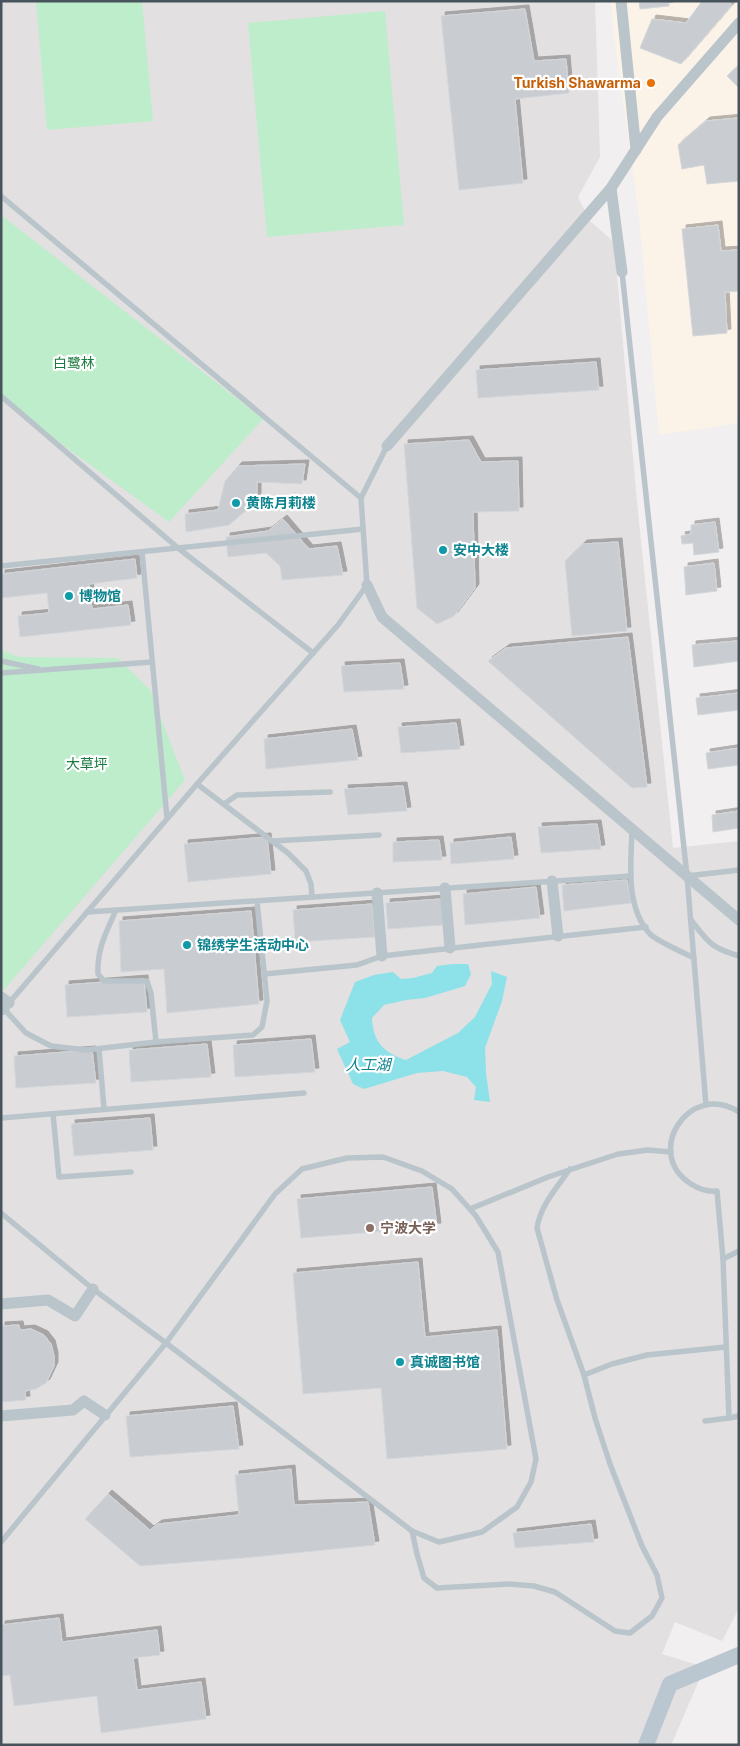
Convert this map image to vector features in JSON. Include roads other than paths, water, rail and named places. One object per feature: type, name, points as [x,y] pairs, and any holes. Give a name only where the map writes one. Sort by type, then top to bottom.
[{"type":"street","points":[[621,1],[636,150]]},
{"type":"street","points":[[387,446],[611,188],[657,116],[737,30]]},
{"type":"street","points":[[611,188],[622,272]]},
{"type":"street","points":[[367,585],[382,617],[739,920]]},
{"type":"street","points":[[552,881],[558,936]]},
{"type":"street","points":[[445,888],[450,948]]},
{"type":"street","points":[[377,893],[382,956]]},
{"type":"street","points":[[1,1304],[48,1300],[75,1316],[93,1289]]},
{"type":"street","points":[[1,1416],[72,1410],[84,1401],[104,1415]]},
{"type":"street","points":[[646,1745],[670,1684],[739,1655]]},
{"type":"lane","points":[[1,196],[361,498]]},
{"type":"lane","points":[[622,272],[687,876],[706,1105]]},
{"type":"lane","points":[[1,396],[178,548],[313,653]]},
{"type":"lane","points":[[257,901],[266,1001],[262,1028],[253,1035],[156,1042],[86,1050],[51,1046],[26,1033],[3,1006],[338,625],[367,585],[361,498],[387,446]]},
{"type":"lane","points":[[1,566],[363,530]]},
{"type":"lane","points":[[142,552],[167,818]]},
{"type":"lane","points":[[1,661],[44,670]]},
{"type":"lane","points":[[1,673],[152,662]]},
{"type":"lane","points":[[197,784],[288,853],[306,871],[312,897]]},
{"type":"lane","points":[[224,804],[237,795],[330,792]]},
{"type":"lane","points":[[632,830],[631,876],[636,911],[650,935],[694,958]]},
{"type":"lane","points":[[272,841],[379,835]]},
{"type":"lane","points":[[687,876],[739,870]]},
{"type":"lane","points":[[87,912],[631,876]]},
{"type":"lane","points":[[116,910],[97,958],[98,974],[104,981],[146,980],[151,993],[156,1042]]},
{"type":"lane","points":[[690,918],[706,941],[720,950],[739,956]]},
{"type":"lane","points":[[264,974],[357,965],[382,956],[646,927]]},
{"type":"lane","points":[[99,1049],[104,1109]]},
{"type":"lane","points":[[1,1118],[304,1093]]},
{"type":"lane","points":[[729,1418],[723,1260],[717,1191],[698,1188],[685,1181],[676,1170],[670,1142],[675,1128],[683,1116],[695,1108],[706,1105],[724,1105],[738,1110]]},
{"type":"lane","points":[[53,1114],[59,1177],[131,1172]]},
{"type":"lane","points":[[470,1209],[570,1169],[618,1154],[648,1150],[671,1152]]},
{"type":"lane","points":[[1,1213],[93,1289],[166,1343],[412,1530],[439,1542],[482,1532],[517,1507],[531,1482],[536,1459],[498,1252],[476,1216],[452,1189],[422,1171],[383,1157],[347,1158],[302,1169],[275,1194],[166,1343],[104,1415],[1,1542]]},
{"type":"lane","points":[[412,1530],[424,1578],[437,1588],[509,1584],[534,1586],[555,1592],[615,1631],[630,1633],[652,1616],[662,1598],[657,1575],[642,1546],[610,1464],[584,1375],[557,1300],[537,1228],[538,1218],[570,1169]]},
{"type":"lane","points":[[723,1260],[739,1251]]},
{"type":"lane","points":[[584,1375],[612,1364],[647,1355],[726,1347]]},
{"type":"lane","points":[[705,1421],[739,1416]]},
{"type":"water","name":"人工湖","points":[[468,964],[471,974],[465,986],[425,998],[384,1005],[372,1018],[375,1034],[377,1040],[386,1050],[406,1060],[458,1033],[475,1017],[492,984],[491,971],[507,977],[502,1001],[485,1048],[490,1102],[474,1100],[476,1087],[467,1077],[443,1071],[417,1073],[364,1089],[353,1084],[337,1049],[350,1042],[340,1020],[355,982],[374,975],[393,972],[401,979],[413,978],[432,973],[437,966]]},
{"type":"place","name":"Turkish Shawarma","points":[[651,83]]},
{"type":"place","name":"黄陈月莉楼","points":[[236,503]]},
{"type":"place","name":"安中大楼","points":[[443,550]]},
{"type":"place","name":"博物馆","points":[[69,596]]},
{"type":"place","name":"锦绣学生活动中心","points":[[187,945]]},
{"type":"place","name":"宁波大学","points":[[370,1228]]},
{"type":"place","name":"真诚图书馆","points":[[400,1362]]},
{"type":"park label","name":"白鹭林","points":[[74,363]]},
{"type":"park label","name":"大草坪","points":[[87,764]]}]
